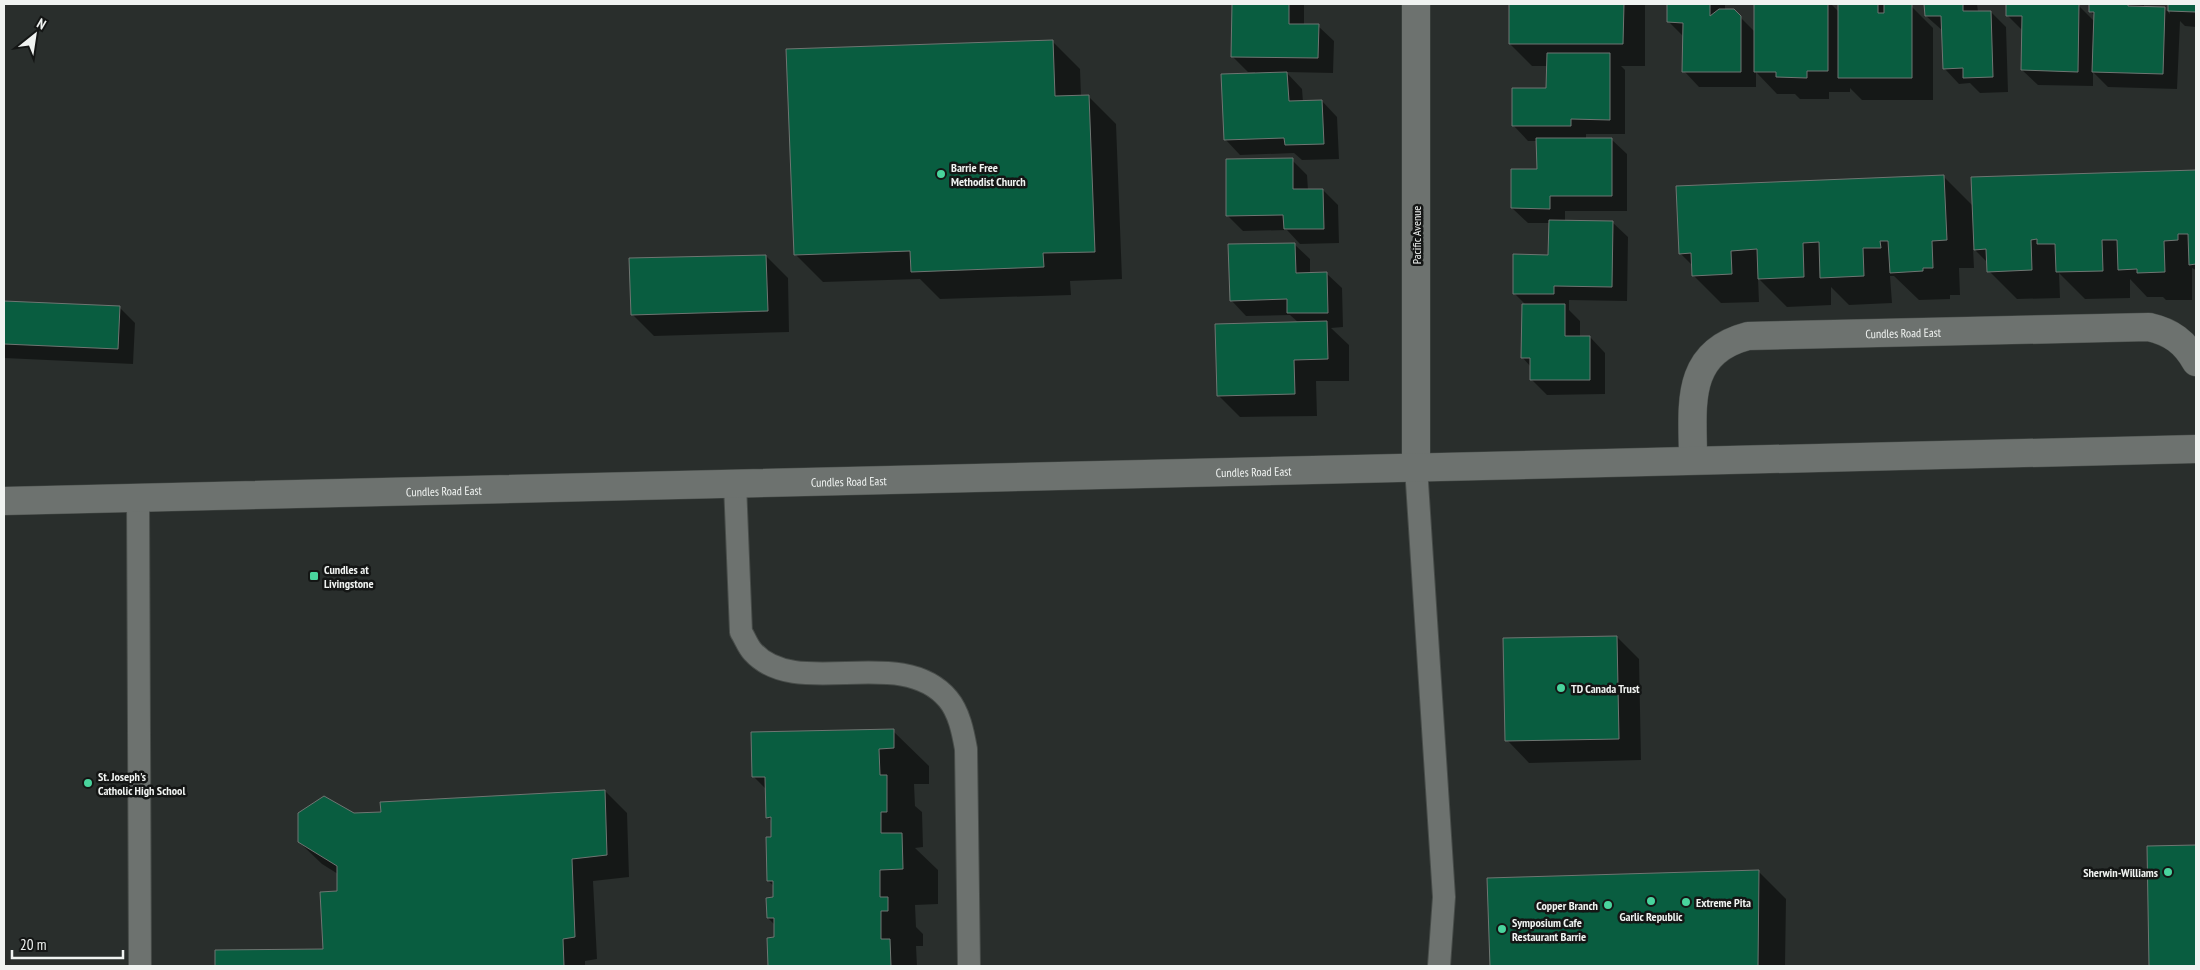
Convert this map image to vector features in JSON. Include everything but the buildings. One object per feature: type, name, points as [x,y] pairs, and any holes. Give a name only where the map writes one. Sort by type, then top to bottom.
[{"type":"main road","name":"Pacific Avenue","points":[[1416,4],[1416,467]]},
{"type":"main road","name":"Cundles Road East","points":[[1693,460],[1693,404],[1694,391],[1699,374],[1720,347],[1748,336],[2149,327],[2176,337],[2189,348],[2196,362]]},
{"type":"main road","name":"Cundles Road East","points":[[4,501],[2196,448]]},
{"type":"lane","points":[[1416,467],[1444,897],[1439,966]]},
{"type":"lane","points":[[735,484],[742,632],[752,652],[771,666],[794,672],[882,672],[908,676],[932,685],[948,699],[961,723],[966,749],[969,966]]},
{"type":"lane","points":[[138,498],[140,966]]},
{"type":"place","name":"Barrie Free Methodist Church","points":[[941,174]]},
{"type":"place","name":"Cundles at Livingstone","points":[[314,576]]},
{"type":"place","name":"TD Canada Trust","points":[[1561,688]]},
{"type":"place","name":"St. Joseph's Catholic High School","points":[[88,783]]},
{"type":"place","name":"Sherwin-Williams","points":[[2168,872]]},
{"type":"place","name":"Garlic Republic","points":[[1651,901]]},
{"type":"place","name":"Extreme Pita","points":[[1686,902]]},
{"type":"place","name":"Copper Branch","points":[[1608,905]]},
{"type":"place","name":"Symposium Cafe Restaurant Barrie","points":[[1502,929]]}]
